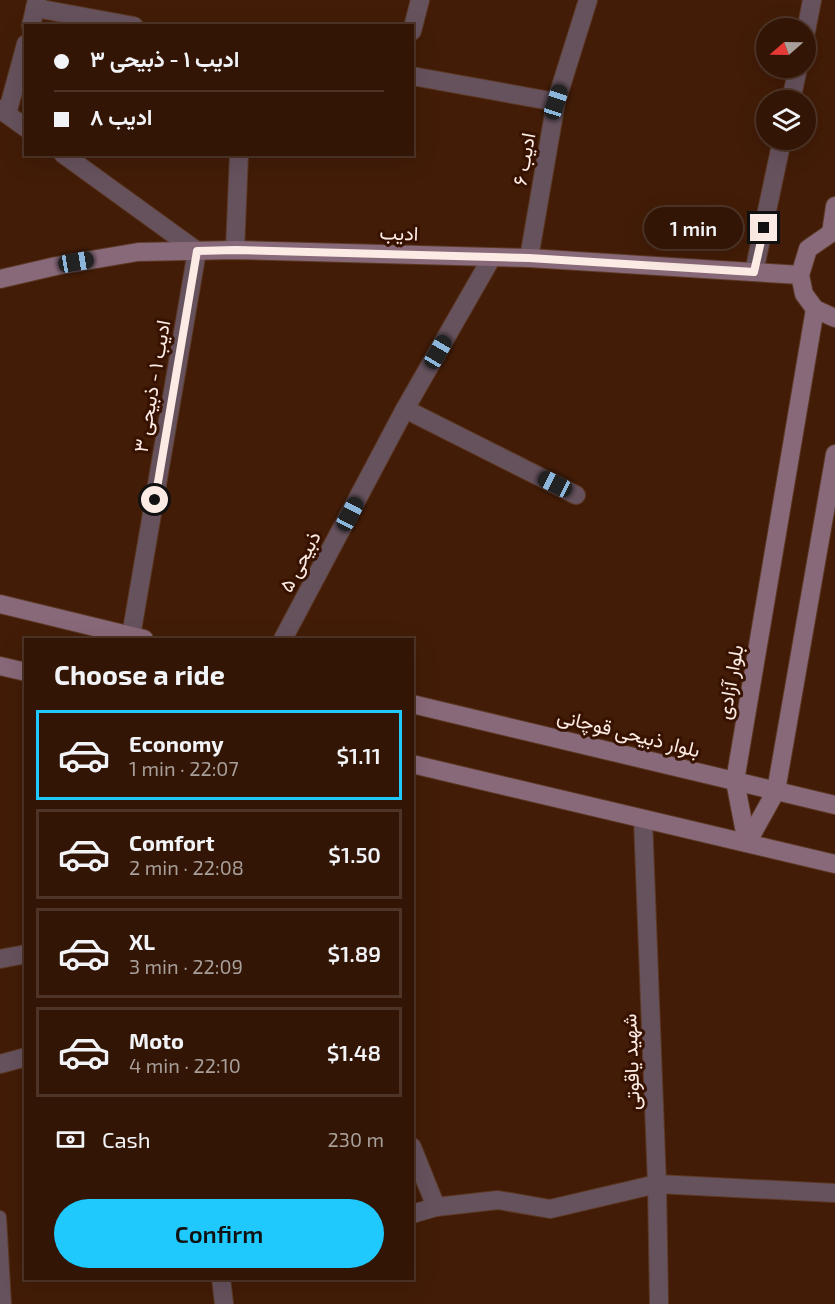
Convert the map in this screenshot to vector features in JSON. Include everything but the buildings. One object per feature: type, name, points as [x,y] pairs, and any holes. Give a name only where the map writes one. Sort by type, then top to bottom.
[{"type":"street","points":[[414,24],[420,0]]},
{"type":"street","name":"ادیب ۶","points":[[529,258],[556,102],[588,0]]},
{"type":"street","points":[[809,18],[812,0]]},
{"type":"street","points":[[34,11],[121,24]]},
{"type":"street","points":[[24,50],[3,112],[24,127]]},
{"type":"street","points":[[414,76],[556,102]]},
{"type":"street","points":[[754,272],[781,150]]},
{"type":"street","points":[[66,156],[197,251]]},
{"type":"street","points":[[235,250],[239,156]]},
{"type":"street","points":[[835,206],[833,232],[808,249],[800,276],[804,294],[815,309],[835,318]]},
{"type":"street","name":"ادیب","points":[[0,279],[56,266],[138,252],[235,250],[529,258],[800,276]]},
{"type":"street","name":"ادیب ۱ - ذبیحی ۳","points":[[138,638],[197,251]]},
{"type":"street","name":"ذبیحی ۵","points":[[284,638],[405,410],[492,257]]},
{"type":"street","name":"بلوار آزادی","points":[[747,843],[735,781],[815,309]]},
{"type":"street","points":[[405,410],[576,495]]},
{"type":"street","points":[[747,843],[776,791],[835,454]]},
{"type":"street","points":[[0,604],[138,638]]},
{"type":"street","points":[[0,666],[24,672]]},
{"type":"street","name":"بلوار ذبیحی قوچانی","points":[[414,704],[835,805]]},
{"type":"street","points":[[414,764],[835,864]]},
{"type":"street","name":"شهید یاقوتی","points":[[643,819],[657,1184],[659,1304]]},
{"type":"street","points":[[0,959],[24,954]]},
{"type":"street","points":[[0,1064],[24,1058]]},
{"type":"street","points":[[414,1153],[436,1207]]},
{"type":"street","points":[[414,1213],[436,1207],[498,1200],[550,1209],[657,1184],[835,1193]]},
{"type":"street","points":[[221,1280],[224,1304]]},
{"type":"lane","points":[[0,1217],[5,1304]]},
{"type":"route","points":[[155,500],[197,251],[235,250],[529,258],[754,272],[764,228]]}]
